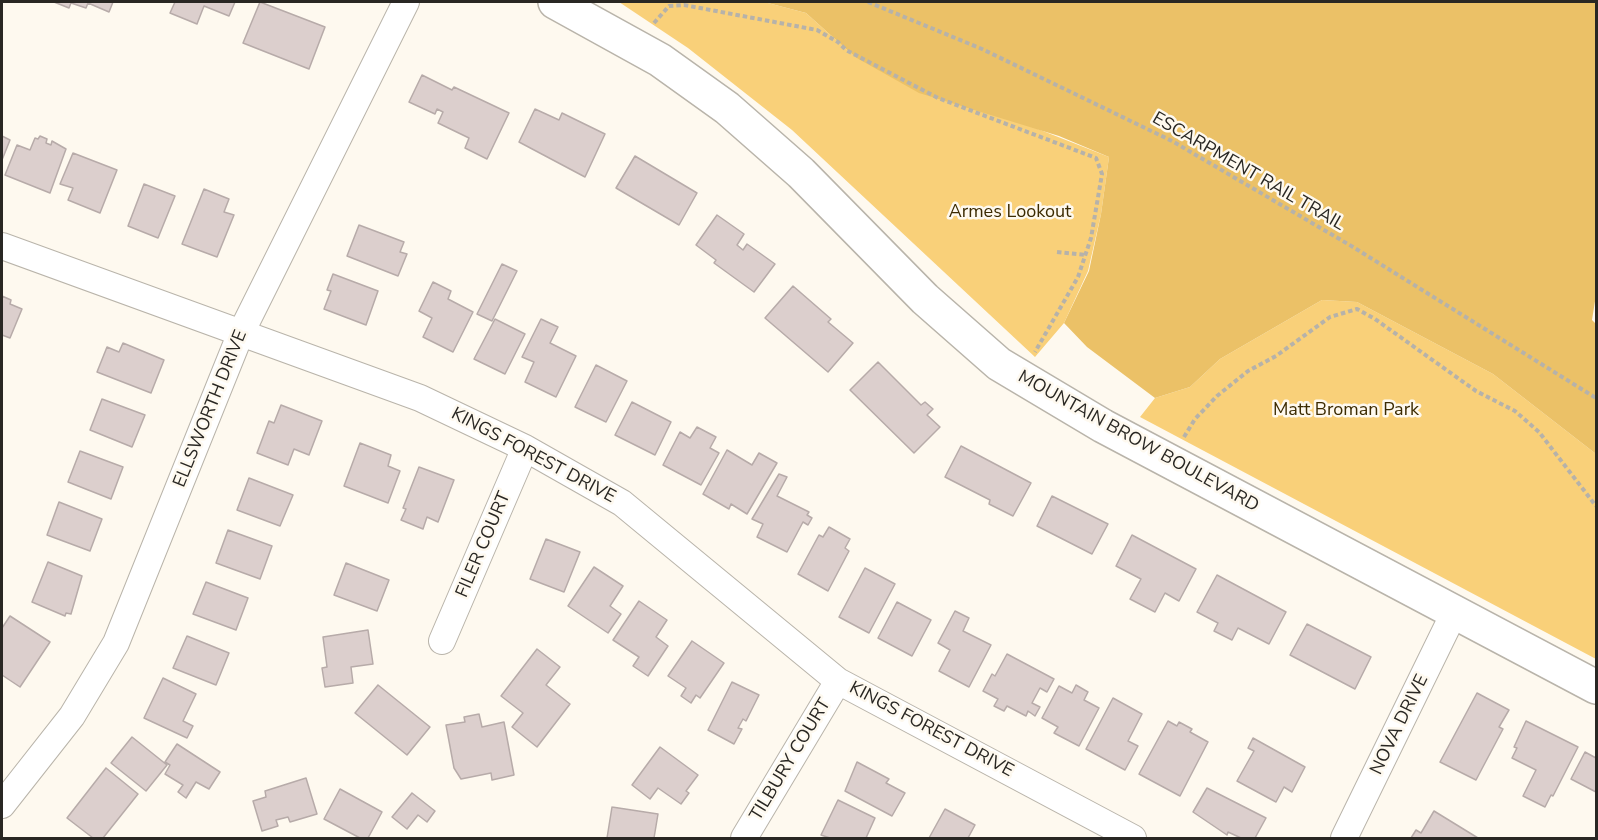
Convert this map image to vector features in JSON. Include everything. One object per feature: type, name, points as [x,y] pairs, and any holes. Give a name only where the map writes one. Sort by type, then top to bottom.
[{"type":"main road","name":"MOUNTAIN BROW BOULEVARD","points":[[555,2],[660,60],[727,108],[801,173],[925,299],[999,364],[1103,426],[1596,687]]},
{"type":"street","name":"ELLSWORTH DRIVE","points":[[2,806],[72,716],[116,643],[242,331],[406,2]]},
{"type":"street","name":"KINGS FOREST DRIVE","points":[[2,246],[242,331],[420,398],[525,448],[622,503],[838,681],[1133,838]]},
{"type":"street","name":"FILER COURT","points":[[442,641],[525,448]]},
{"type":"street","name":"NOVA DRIVE","points":[[1344,838],[1455,611]]},
{"type":"street","name":"TILBURY COURT","points":[[744,838],[838,681]]},
{"type":"path","name":"ESCARPMENT RAIL TRAIL","points":[[868,2],[982,49],[1172,141],[1353,247],[1596,398]]},
{"type":"path","points":[[654,23],[669,6],[684,4],[817,30],[838,42],[846,50],[938,98],[1096,158],[1102,174],[1086,255],[1078,277],[1035,352]]},
{"type":"path","points":[[1057,252],[1086,255]]},
{"type":"path","points":[[1184,438],[1195,419],[1217,396],[1248,371],[1276,356],[1330,317],[1357,309],[1476,391],[1515,411],[1539,432],[1596,506]]},
{"type":"green space","name":"Armes Lookout","points":[[619,2],[764,2],[806,13],[855,57],[1109,157],[1101,214],[1088,271],[1064,323],[1035,357],[792,130],[688,48]]},
{"type":"green space","name":"Matt Broman Park","points":[[1322,300],[1357,302],[1493,374],[1596,454],[1596,659],[1140,417],[1155,398],[1190,387],[1220,359]]},
{"type":"shaded area","points":[[764,2],[1596,2],[1596,295],[1592,320],[1596,324],[1596,454],[1493,374],[1357,302],[1322,300],[1220,359],[1190,387],[1155,398],[1087,347],[1064,323],[1089,271],[1101,214],[1109,157],[1059,136],[919,93],[855,57],[806,13]]},
{"type":"building","points":[[54,2],[113,2],[109,12],[88,3],[86,8],[71,3],[69,8]]},
{"type":"building","points":[[175,2],[235,2],[229,16],[204,6],[197,24],[170,13]]},
{"type":"building","points":[[260,2],[325,27],[309,69],[243,43]]},
{"type":"building","points":[[422,75],[452,90],[454,87],[509,113],[487,159],[465,148],[469,138],[438,123],[443,112],[437,109],[435,114],[409,102]]},
{"type":"building","points":[[535,109],[559,120],[562,113],[605,134],[585,177],[519,142]]},
{"type":"building","points":[[2,136],[10,140],[2,160]]},
{"type":"building","points":[[40,136],[47,139],[46,143],[51,145],[52,141],[66,149],[50,193],[5,175],[17,145],[30,150],[35,138],[38,139]]},
{"type":"building","points":[[73,153],[117,170],[100,213],[68,200],[73,188],[60,184]]},
{"type":"building","points":[[635,156],[697,193],[679,225],[616,188]]},
{"type":"building","points":[[144,184],[175,196],[158,238],[128,226]]},
{"type":"building","points":[[204,189],[229,199],[224,212],[234,215],[217,257],[182,244]]},
{"type":"building","points":[[717,215],[744,234],[737,245],[743,250],[747,244],[775,264],[754,292],[714,263],[716,260],[696,245]]},
{"type":"building","points":[[359,225],[404,242],[400,252],[407,254],[398,276],[347,256]]},
{"type":"building","points":[[502,264],[517,271],[492,321],[477,314]]},
{"type":"building","points":[[333,274],[378,291],[366,325],[324,309],[331,291],[327,290]]},
{"type":"building","points":[[433,282],[451,291],[448,299],[473,312],[453,352],[423,337],[432,318],[419,311]]},
{"type":"building","points":[[793,286],[831,319],[828,322],[853,343],[828,372],[765,318]]},
{"type":"building","points":[[2,296],[11,300],[10,304],[22,309],[10,338],[2,335]]},
{"type":"building","points":[[495,319],[525,334],[505,374],[474,359]]},
{"type":"building","points":[[541,319],[558,327],[550,343],[576,356],[556,397],[525,382],[534,362],[522,357]]},
{"type":"building","points":[[123,343],[164,360],[151,393],[97,372],[107,347],[119,352]]},
{"type":"building","points":[[878,362],[921,405],[925,402],[933,409],[927,415],[940,427],[914,453],[850,390]]},
{"type":"building","points":[[596,365],[627,381],[606,422],[575,407]]},
{"type":"building","points":[[102,399],[145,415],[132,447],[90,430]]},
{"type":"building","points":[[632,402],[671,422],[655,455],[615,435]]},
{"type":"building","points":[[281,405],[322,421],[309,455],[294,449],[288,465],[257,453],[269,421],[274,423]]},
{"type":"building","points":[[697,427],[716,437],[710,448],[719,453],[701,485],[663,465],[680,432],[690,438]]},
{"type":"building","points":[[360,443],[391,455],[388,466],[400,471],[388,503],[344,486]]},
{"type":"building","points":[[961,446],[1031,483],[1013,516],[989,504],[990,500],[945,477]]},
{"type":"building","points":[[727,450],[752,465],[759,453],[777,463],[747,514],[731,504],[729,509],[703,494]]},
{"type":"building","points":[[80,451],[123,467],[111,499],[68,482]]},
{"type":"building","points":[[419,467],[454,480],[438,522],[427,517],[423,529],[401,520],[406,509],[403,508]]},
{"type":"building","points":[[779,474],[787,477],[777,496],[809,512],[807,515],[812,518],[808,525],[803,522],[787,552],[757,537],[763,524],[752,519]]},
{"type":"building","points":[[249,478],[293,495],[280,526],[237,510]]},
{"type":"building","points":[[1052,496],[1108,524],[1092,554],[1037,526]]},
{"type":"building","points":[[59,502],[102,519],[90,551],[47,535]]},
{"type":"building","points":[[829,527],[850,539],[845,548],[849,551],[828,591],[798,574],[819,535],[823,537]]},
{"type":"building","points":[[228,530],[272,546],[260,579],[216,563]]},
{"type":"building","points":[[1132,535],[1196,569],[1179,601],[1165,593],[1155,612],[1130,599],[1141,579],[1116,566]]},
{"type":"building","points":[[546,539],[580,552],[564,592],[530,579]]},
{"type":"building","points":[[48,562],[82,576],[71,614],[66,613],[65,616],[32,602]]},
{"type":"building","points":[[346,563],[389,580],[377,611],[334,595]]},
{"type":"building","points":[[594,567],[623,586],[610,606],[621,614],[608,633],[568,606]]},
{"type":"building","points":[[865,568],[895,584],[869,633],[839,617]]},
{"type":"building","points":[[1217,575],[1286,612],[1269,644],[1238,628],[1232,640],[1214,631],[1218,623],[1197,612]]},
{"type":"building","points":[[206,582],[248,598],[236,630],[193,614]]},
{"type":"building","points":[[639,601],[667,620],[656,637],[668,646],[648,676],[633,666],[639,657],[613,640]]},
{"type":"building","points":[[897,602],[931,620],[912,656],[878,638]]},
{"type":"building","points":[[955,611],[969,618],[963,631],[991,645],[969,687],[939,671],[950,650],[938,643]]},
{"type":"building","points":[[10,616],[50,642],[20,687],[2,675],[2,628]]},
{"type":"building","points":[[1307,624],[1371,657],[1355,689],[1290,655]]},
{"type":"building","points":[[368,630],[373,664],[351,667],[353,683],[325,687],[322,668],[327,667],[323,637]]},
{"type":"building","points":[[187,636],[229,653],[216,685],[173,668]]},
{"type":"building","points":[[692,641],[724,663],[700,698],[696,695],[691,703],[681,696],[686,688],[668,676]]},
{"type":"building","points":[[537,649],[560,667],[546,685],[570,704],[537,747],[512,727],[523,713],[501,696]]},
{"type":"building","points":[[1007,654],[1054,679],[1047,692],[1040,688],[1032,703],[1040,707],[1035,716],[1028,711],[1026,716],[1007,706],[1004,711],[994,706],[998,699],[983,691],[992,674],[995,676]]},
{"type":"building","points":[[163,678],[196,694],[183,721],[193,726],[187,738],[144,718]]},
{"type":"building","points":[[732,682],[759,695],[746,721],[743,719],[738,728],[742,729],[734,744],[708,730]]},
{"type":"building","points":[[378,685],[430,727],[407,755],[355,713]]},
{"type":"building","points":[[1076,685],[1088,692],[1084,700],[1099,708],[1079,746],[1054,733],[1058,727],[1042,718],[1059,686],[1072,693]]},
{"type":"building","points":[[1477,693],[1509,710],[1499,727],[1503,729],[1476,780],[1440,762]]},
{"type":"building","points":[[1113,698],[1142,714],[1128,741],[1138,746],[1125,770],[1086,749]]},
{"type":"building","points":[[479,714],[482,727],[504,722],[514,775],[492,780],[491,773],[461,779],[454,768],[446,725],[465,722],[464,717]]},
{"type":"building","points":[[1168,721],[1177,726],[1179,722],[1192,729],[1190,732],[1208,742],[1180,796],[1139,774]]},
{"type":"building","points":[[1526,721],[1578,747],[1545,807],[1523,796],[1536,770],[1512,758],[1517,748],[1514,747]]},
{"type":"building","points":[[132,737],[167,765],[146,791],[111,763]]},
{"type":"building","points":[[1253,738],[1305,767],[1292,792],[1284,787],[1276,802],[1237,781],[1254,751],[1248,748]]},
{"type":"building","points":[[177,744],[220,772],[209,789],[196,782],[186,798],[178,792],[183,785],[165,774],[170,765],[165,762]]},
{"type":"building","points":[[660,747],[698,775],[686,791],[689,793],[681,804],[658,788],[650,799],[632,785]]},
{"type":"building","points":[[1585,752],[1596,758],[1596,792],[1571,779]]},
{"type":"building","points":[[857,762],[889,779],[886,783],[905,793],[892,816],[845,791]]},
{"type":"building","points":[[106,768],[138,794],[103,838],[93,838],[67,818]]},
{"type":"building","points":[[306,778],[317,814],[290,822],[288,817],[276,820],[278,826],[262,831],[253,801],[266,797],[265,791]]},
{"type":"building","points":[[1207,788],[1266,818],[1255,838],[1241,838],[1228,832],[1227,835],[1193,812]]},
{"type":"building","points":[[340,789],[382,812],[368,838],[360,838],[324,819]]},
{"type":"building","points":[[412,793],[435,811],[427,822],[418,815],[407,829],[392,817]]},
{"type":"building","points":[[838,800],[875,818],[866,838],[830,838],[821,835]]},
{"type":"building","points":[[612,807],[658,814],[654,838],[607,838]]},
{"type":"building","points":[[945,809],[975,825],[968,838],[929,838]]},
{"type":"building","points":[[1434,811],[1478,838],[1411,838],[1416,830],[1421,833]]}]
